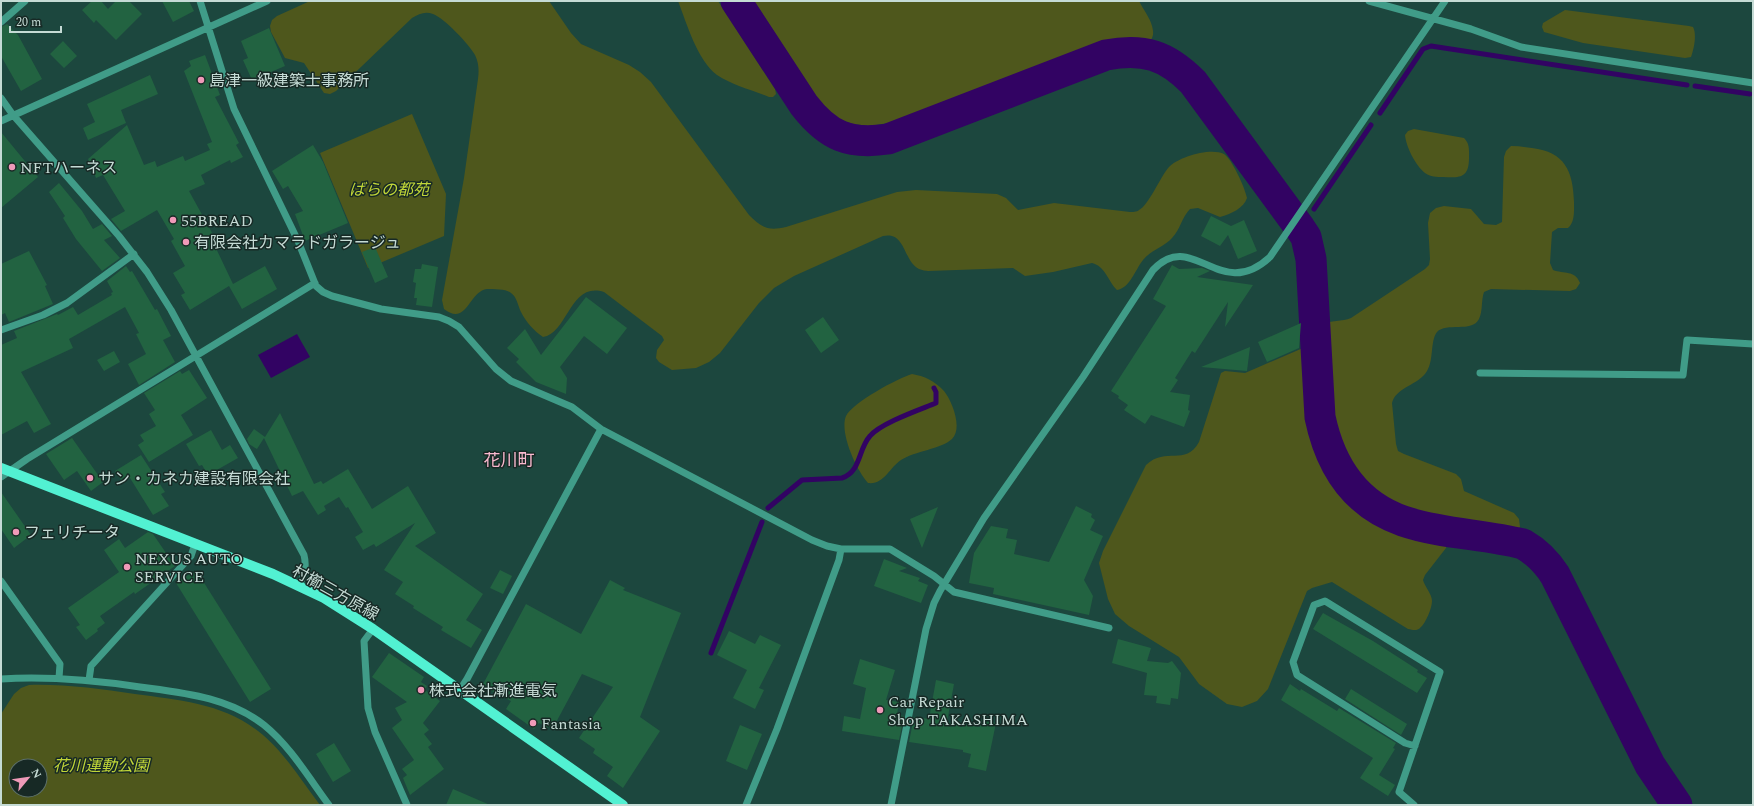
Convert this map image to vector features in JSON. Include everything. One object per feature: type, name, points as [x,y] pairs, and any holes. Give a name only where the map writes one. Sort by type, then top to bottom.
[{"type":"main road","name":"村櫛三方原線","points":[[4,472],[196,544],[299,586],[340,608],[373,628],[623,805]]},
{"type":"street","points":[[1,22],[25,1]]},
{"type":"street","points":[[200,1],[234,109],[298,241],[315,284],[323,292],[332,296],[381,309],[450,320],[459,327],[496,369],[511,381],[572,407],[601,429],[812,540],[827,546],[841,549],[890,549],[934,576],[954,592],[1109,628]]},
{"type":"street","points":[[1,121],[266,1]]},
{"type":"street","points":[[1370,1],[1478,31],[1521,48],[1753,83]]},
{"type":"street","points":[[891,805],[926,629],[934,603],[984,518],[1083,377],[1153,270],[1160,262],[1170,257],[1180,256],[1190,257],[1219,271],[1231,273],[1242,272],[1257,267],[1270,257],[1445,1]]},
{"type":"street","points":[[1,98],[13,115],[134,254],[171,310],[304,555],[307,565],[299,586]]},
{"type":"street","points":[[1,330],[43,315],[67,303],[134,254]]},
{"type":"street","points":[[4,472],[315,284]]},
{"type":"street","points":[[1480,373],[1682,375],[1687,340],[1753,344]]},
{"type":"street","points":[[460,690],[601,429]]},
{"type":"street","points":[[89,680],[91,666],[191,556],[196,544]]},
{"type":"street","points":[[746,805],[777,729],[839,560],[841,549]]},
{"type":"street","points":[[1,581],[60,664],[60,678]]},
{"type":"street","points":[[1414,805],[1399,792],[1415,746],[1440,672],[1325,601],[1314,605],[1293,662],[1297,675],[1405,743],[1415,746]]},
{"type":"street","points":[[373,628],[364,641],[368,708],[375,732],[407,805]]},
{"type":"street","points":[[1,679],[60,678],[89,680],[193,694],[230,705],[248,714],[278,738],[329,805]]},
{"type":"green space","points":[[310,1],[549,1],[571,33],[581,44],[629,65],[651,82],[749,215],[762,226],[774,229],[786,227],[897,192],[916,190],[997,194],[1006,198],[1018,210],[1054,203],[1134,212],[1139,210],[1147,203],[1173,163],[1203,152],[1218,152],[1227,157],[1238,174],[1247,198],[1243,205],[1236,210],[1220,217],[1198,208],[1190,209],[1172,238],[1146,257],[1129,282],[1122,289],[1117,290],[1103,270],[1092,263],[1053,272],[1025,276],[1013,268],[928,271],[919,269],[910,260],[904,248],[896,238],[883,236],[794,276],[774,288],[759,303],[720,353],[709,362],[696,368],[672,370],[659,362],[656,358],[657,350],[664,340],[662,336],[604,292],[593,291],[584,294],[576,300],[558,327],[543,337],[528,323],[521,312],[515,297],[507,291],[487,289],[481,291],[463,311],[458,314],[444,309],[442,300],[464,178],[479,73],[475,55],[462,38],[438,16],[422,13],[412,18],[336,91],[330,94],[324,93],[304,63],[285,58],[271,32],[270,26],[272,20],[277,16]]},
{"type":"green space","points":[[678,1],[718,1],[775,89],[776,94],[773,97],[769,97],[729,82],[717,75],[698,51]]},
{"type":"green space","points":[[754,1],[1139,1],[1150,20],[1153,33],[1150,41],[1146,43],[1121,45],[1105,49],[946,110],[901,121],[869,126],[853,124],[839,119],[826,109]]},
{"type":"green space","points":[[1565,10],[1693,27],[1695,37],[1691,57],[1685,58],[1583,43],[1544,32],[1542,27],[1543,23]]},
{"type":"green space","name":"ばらの都苑","points":[[412,114],[446,194],[444,236],[368,268],[320,153]]},
{"type":"green space","points":[[1414,129],[1464,138],[1469,150],[1469,165],[1465,173],[1459,177],[1449,177],[1434,176],[1425,173],[1415,161],[1406,140],[1405,135],[1408,131]]},
{"type":"green space","points":[[1511,146],[1543,150],[1552,154],[1560,159],[1569,172],[1572,181],[1574,216],[1572,223],[1568,228],[1558,228],[1552,232],[1550,263],[1553,270],[1572,274],[1580,283],[1576,289],[1570,291],[1491,289],[1484,292],[1482,309],[1476,323],[1471,326],[1441,329],[1437,332],[1433,340],[1431,362],[1427,371],[1419,380],[1398,393],[1392,403],[1398,451],[1456,474],[1461,479],[1464,491],[1514,513],[1519,519],[1520,527],[1515,532],[1508,534],[1443,524],[1406,515],[1390,509],[1376,500],[1352,477],[1335,448],[1329,432],[1324,394],[1321,328],[1322,324],[1325,323],[1351,318],[1429,265],[1428,223],[1430,213],[1436,208],[1444,206],[1471,209],[1484,224],[1496,225],[1502,222],[1504,157],[1506,151]]},
{"type":"green space","points":[[1306,348],[1310,353],[1312,408],[1315,429],[1326,460],[1336,478],[1349,493],[1364,506],[1381,517],[1420,532],[1440,536],[1445,538],[1447,543],[1446,548],[1425,575],[1423,580],[1431,596],[1432,604],[1426,619],[1418,630],[1408,629],[1332,582],[1307,591],[1268,689],[1257,701],[1242,707],[1227,704],[1199,684],[1179,657],[1129,626],[1115,614],[1108,599],[1099,563],[1103,551],[1146,465],[1161,457],[1188,453],[1194,449],[1199,442],[1221,373],[1225,371],[1245,373]]},
{"type":"green space","points":[[912,374],[921,376],[937,384],[947,395],[955,415],[957,428],[955,434],[952,439],[941,445],[913,454],[901,460],[882,479],[874,483],[868,483],[854,461],[847,442],[844,423],[846,416],[866,398],[905,376]]},
{"type":"green space","name":"花川運動公園","points":[[29,685],[69,686],[167,698],[199,704],[230,714],[258,731],[276,747],[320,805],[1,805],[1,714],[14,694],[21,688]]},
{"type":"shaded area","points":[[297,334],[310,357],[271,378],[258,355]]},
{"type":"building","points":[[92,1],[101,1],[108,9],[116,1],[129,1],[142,14],[116,40],[96,20],[94,23],[82,10]]},
{"type":"building","points":[[162,1],[189,1],[194,11],[173,22]]},
{"type":"building","points":[[7,24],[18,35],[42,79],[21,91],[1,56],[1,27]]},
{"type":"building","points":[[269,28],[285,66],[252,80],[243,60],[248,58],[241,41]]},
{"type":"building","points":[[63,41],[77,56],[64,68],[50,54]]},
{"type":"building","points":[[205,55],[220,95],[215,97],[239,143],[236,145],[243,157],[231,163],[230,160],[201,175],[205,184],[189,191],[216,240],[213,242],[233,284],[265,266],[277,289],[242,309],[229,286],[190,310],[181,295],[185,293],[173,273],[185,266],[171,241],[174,239],[157,210],[121,231],[111,219],[125,211],[103,175],[96,178],[88,159],[127,125],[144,165],[155,161],[157,167],[183,156],[185,161],[210,150],[207,144],[212,142],[184,71],[191,66],[189,61]]},
{"type":"building","points":[[150,75],[158,94],[121,110],[126,123],[88,140],[83,128],[95,122],[87,104]]},
{"type":"building","points":[[1,132],[38,177],[1,208]]},
{"type":"building","points":[[313,145],[323,162],[348,223],[305,241],[295,214],[303,211],[288,186],[283,189],[272,171]]},
{"type":"building","points":[[59,183],[82,211],[93,229],[102,224],[112,236],[104,240],[120,258],[102,271],[76,239],[63,218],[65,216],[49,192]]},
{"type":"building","points":[[1211,216],[1231,226],[1244,220],[1257,251],[1238,259],[1228,235],[1220,246],[1201,236]]},
{"type":"building","points":[[375,247],[388,277],[375,283],[362,252]]},
{"type":"building","points":[[29,251],[47,285],[45,286],[53,304],[9,322],[5,313],[1,315],[1,264]]},
{"type":"building","points":[[422,264],[438,267],[432,307],[416,305],[417,298],[414,298],[416,283],[413,282],[415,269],[421,269]]},
{"type":"building","points":[[1172,265],[1179,269],[1202,268],[1210,271],[1197,277],[1253,285],[1225,327],[1228,302],[1195,353],[1192,351],[1175,378],[1178,380],[1170,392],[1190,395],[1188,410],[1190,411],[1184,427],[1151,415],[1145,424],[1124,410],[1128,405],[1118,398],[1119,396],[1111,391],[1166,306],[1153,299]]},
{"type":"building","points":[[126,266],[130,272],[132,271],[155,310],[157,309],[171,336],[163,340],[175,362],[139,385],[128,364],[146,354],[136,334],[139,333],[125,307],[69,339],[73,348],[21,372],[51,424],[34,433],[27,421],[1,435],[1,345],[17,338],[14,331],[57,314],[58,315],[73,307],[78,315],[112,295],[111,293],[113,292],[107,281]]},
{"type":"building","points":[[586,297],[627,328],[607,354],[584,336],[560,367],[567,378],[566,394],[536,382],[516,362],[519,359],[507,348],[525,329],[541,355]]},
{"type":"building","points":[[823,317],[839,340],[821,353],[805,330]]},
{"type":"building","points":[[1301,323],[1299,348],[1267,362],[1258,342]]},
{"type":"building","points":[[1250,347],[1247,371],[1201,367]]},
{"type":"building","points":[[114,351],[120,362],[104,371],[97,360]]},
{"type":"building","points":[[189,370],[207,398],[181,415],[193,435],[149,462],[138,445],[144,441],[140,435],[156,426],[149,414],[155,410],[144,393],[180,371],[182,374]]},
{"type":"building","points":[[280,413],[314,484],[321,481],[323,484],[348,469],[372,509],[408,486],[436,533],[415,546],[483,594],[466,620],[482,630],[471,648],[441,630],[443,627],[413,608],[414,606],[395,594],[403,582],[384,570],[415,523],[376,547],[374,544],[363,550],[355,537],[363,532],[348,507],[346,508],[339,497],[324,506],[326,510],[318,515],[303,491],[292,496],[264,438],[257,449],[249,444],[247,439],[254,429],[265,437]]},
{"type":"building","points":[[211,430],[222,450],[230,445],[238,458],[208,475],[202,465],[199,466],[186,444]]},
{"type":"building","points":[[72,438],[103,482],[91,491],[77,471],[64,480],[46,454]]},
{"type":"building","points":[[141,455],[165,492],[161,494],[169,506],[153,515],[130,478],[123,483],[115,471]]},
{"type":"building","points":[[1,492],[31,535],[14,548],[1,529]]},
{"type":"building","points":[[1076,506],[1092,514],[1091,517],[1095,520],[1090,530],[1103,536],[1084,580],[1093,596],[1089,615],[993,594],[994,588],[969,583],[974,553],[991,526],[1008,529],[1006,538],[1017,540],[1014,554],[1049,562]]},
{"type":"building","points":[[938,507],[922,548],[910,519]]},
{"type":"building","points":[[148,532],[153,534],[175,566],[100,616],[105,623],[97,629],[98,631],[86,640],[76,627],[80,625],[68,608],[119,572],[104,550],[119,539],[125,548]]},
{"type":"building","points":[[884,559],[907,568],[899,571],[920,578],[918,581],[928,585],[921,603],[874,586]]},
{"type":"building","points":[[196,570],[271,689],[250,702],[176,583]]},
{"type":"building","points":[[500,570],[512,576],[503,594],[490,588]]},
{"type":"building","points":[[610,580],[625,588],[623,590],[681,613],[640,717],[660,731],[623,788],[607,776],[613,767],[593,753],[595,749],[579,738],[613,687],[582,674],[553,728],[548,726],[548,728],[539,723],[534,729],[506,709],[511,701],[482,686],[526,604],[581,634]]},
{"type":"building","points":[[1323,613],[1373,641],[1418,670],[1417,672],[1427,678],[1417,693],[1313,629]]},
{"type":"building","points":[[729,631],[755,644],[760,635],[781,645],[759,688],[764,690],[755,709],[733,698],[747,670],[717,655]]},
{"type":"building","points":[[1118,639],[1151,648],[1147,661],[1168,663],[1172,661],[1181,673],[1178,699],[1171,698],[1170,705],[1156,703],[1157,696],[1144,695],[1147,673],[1112,663]]},
{"type":"building","points":[[389,653],[424,677],[421,682],[427,686],[425,690],[440,701],[423,723],[429,730],[424,734],[432,744],[428,747],[444,769],[410,795],[403,778],[407,775],[402,769],[414,760],[392,728],[402,720],[395,708],[407,702],[372,677]]},
{"type":"building","points":[[860,659],[895,670],[886,700],[899,702],[897,715],[904,716],[899,740],[842,731],[844,716],[860,719],[866,688],[853,684]]},
{"type":"building","points":[[936,680],[954,684],[947,722],[980,727],[981,720],[996,723],[986,771],[968,767],[971,754],[963,752],[963,750],[909,742],[914,717],[929,719]]},
{"type":"building","points":[[1290,684],[1337,711],[1339,708],[1396,743],[1393,748],[1395,749],[1379,775],[1395,785],[1388,796],[1360,778],[1373,758],[1281,700]]},
{"type":"building","points":[[1351,689],[1407,724],[1401,735],[1345,699]]},
{"type":"building","points":[[740,725],[762,734],[747,770],[726,761]]},
{"type":"building","points":[[334,743],[351,771],[333,782],[316,754]]},
{"type":"building","points":[[453,789],[490,805],[446,805]]},
{"type":"waterway","points":[[736,1],[804,105],[813,116],[831,131],[840,136],[862,141],[888,139],[1106,55],[1132,52],[1143,53],[1164,60],[1183,73],[1193,82],[1306,237],[1311,259],[1320,417],[1324,435],[1330,451],[1347,481],[1371,504],[1386,514],[1403,521],[1432,529],[1523,544],[1541,557],[1555,575],[1650,765],[1677,805]]},
{"type":"waterway","points":[[1380,113],[1423,49],[1431,46],[1687,85]]},
{"type":"waterway","points":[[1695,86],[1750,94]]},
{"type":"waterway","points":[[1314,209],[1371,125]]},
{"type":"waterway","points":[[1301,228],[1304,223]]},
{"type":"waterway","points":[[768,508],[802,480],[842,478],[848,475],[856,466],[866,441],[875,431],[901,417],[936,403],[936,392],[934,388]]},
{"type":"waterway","points":[[711,653],[762,522]]},
{"type":"place","name":"島津一級建築士事務所","points":[[201,80]]},
{"type":"place","name":"NFTハーネス","points":[[12,167]]},
{"type":"place","name":"55BREAD","points":[[173,220]]},
{"type":"place","name":"有限会社カマラドガラージュ","points":[[186,242]]},
{"type":"place","name":"サン・カネカ建設有限会社","points":[[90,478]]},
{"type":"place","name":"フェリチータ","points":[[16,532]]},
{"type":"place","name":"NEXUS AUTO SERVICE","points":[[127,567]]},
{"type":"place","name":"株式会社漸進電気","points":[[421,690]]},
{"type":"place","name":"Car Repair Shop TAKASHIMA","points":[[880,710]]},
{"type":"place","name":"Fantasia","points":[[533,723]]},
{"type":"district","name":"花川町","points":[[509,460]]}]
